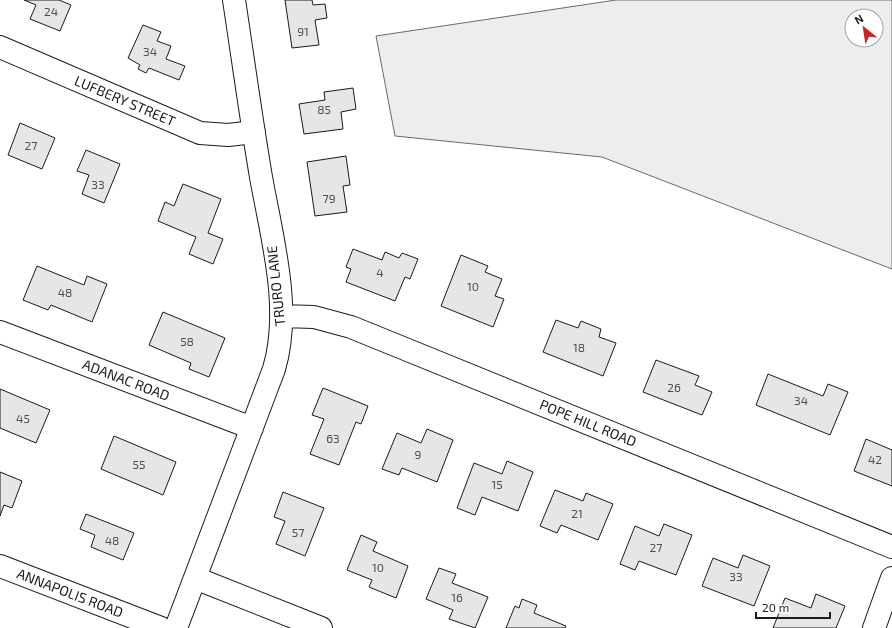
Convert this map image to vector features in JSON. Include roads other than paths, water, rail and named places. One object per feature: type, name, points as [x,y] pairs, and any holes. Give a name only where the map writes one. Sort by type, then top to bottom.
[{"type":"street","name":"TRURO LANE","points":[[176,628],[279,353],[281,316],[274,254],[234,0]]},
{"type":"street","name":"LUFBERY STREET","points":[[0,48],[192,130],[214,135],[254,132]]},
{"type":"street","name":"POPE HILL ROAD","points":[[281,316],[314,317],[351,327],[892,547]]},
{"type":"street","name":"ADANAC ROAD","points":[[0,332],[252,428]]},
{"type":"street","name":"ANNAPOLIS ROAD","points":[[0,566],[161,628]]},
{"type":"street","points":[[195,578],[321,628]]},
{"type":"street","points":[[874,628],[892,578]]}]
